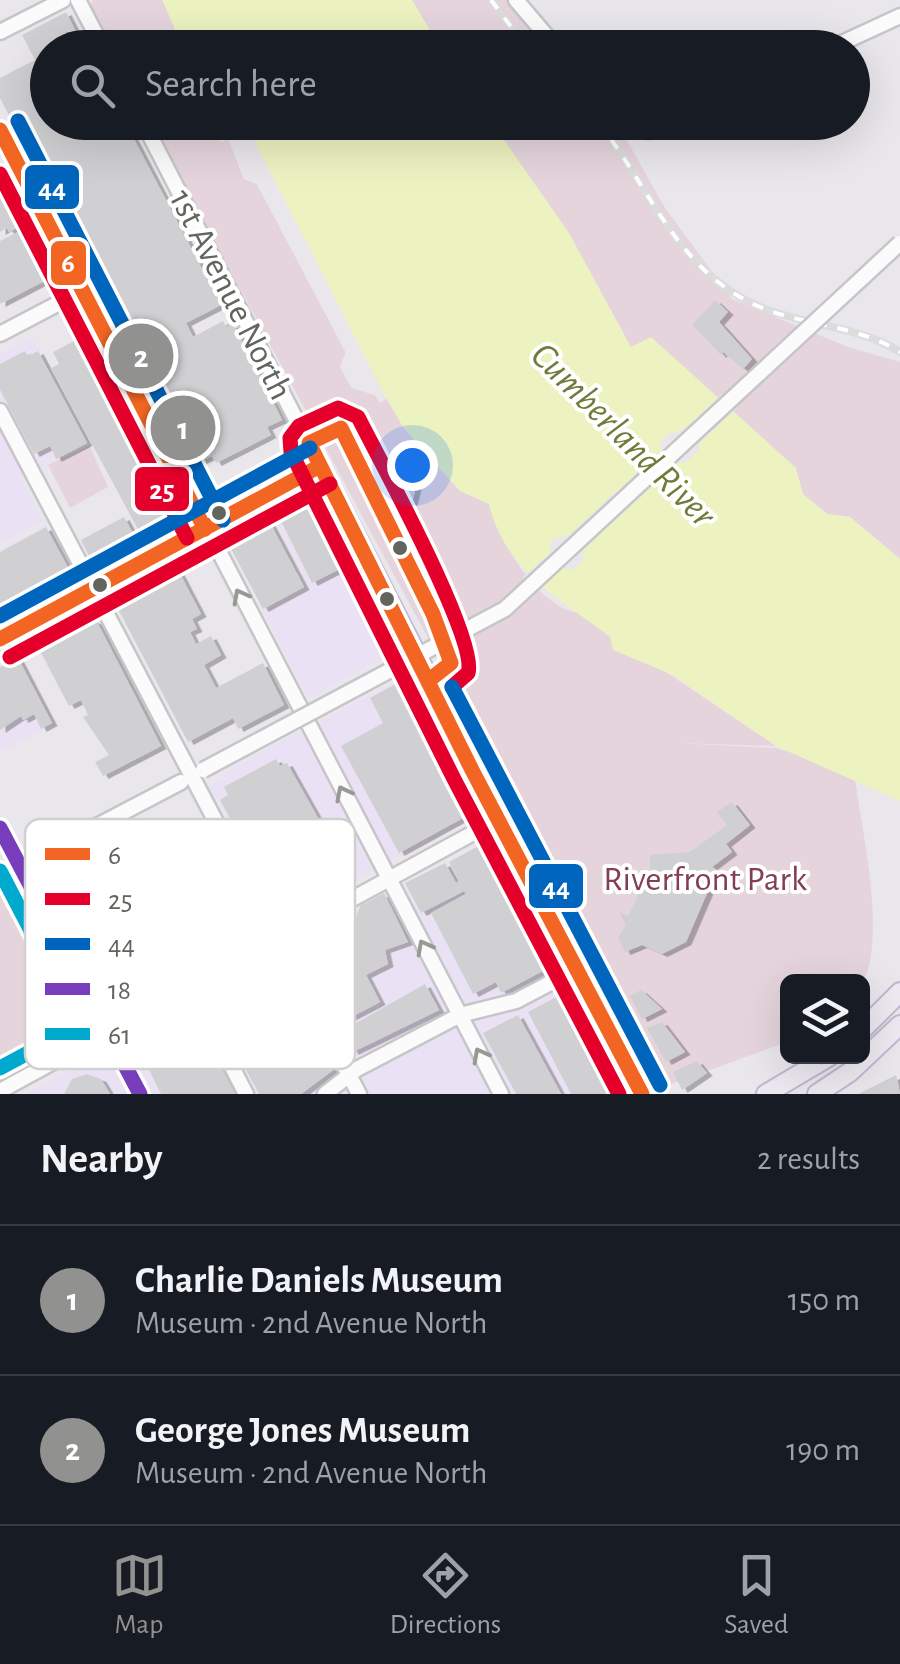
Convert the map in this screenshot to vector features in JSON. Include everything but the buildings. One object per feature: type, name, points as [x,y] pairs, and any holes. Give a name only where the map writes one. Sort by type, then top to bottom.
[{"type":"main road","points":[[0,639],[320,466],[575,970],[642,1094]]},
{"type":"main road","points":[[870,1022],[900,992]]},
{"type":"main road","points":[[817,1094],[850,1072],[900,1026]]},
{"type":"main road","points":[[766,1094],[817,1064]]},
{"type":"street","points":[[0,32],[63,0]]},
{"type":"street","points":[[78,0],[94,30]]},
{"type":"street","points":[[516,0],[541,30]]},
{"type":"street","points":[[870,30],[900,16]]},
{"type":"street","points":[[0,130],[501,1094]]},
{"type":"street","name":"1st Avenue North","points":[[152,140],[320,466]]},
{"type":"street","points":[[202,770],[505,608],[900,243]]},
{"type":"street","points":[[0,334],[82,290]]},
{"type":"street","points":[[0,411],[214,819]]},
{"type":"street","points":[[110,819],[181,782]]},
{"type":"street","points":[[355,898],[499,819]]},
{"type":"street","points":[[0,828],[25,876]]},
{"type":"street","points":[[325,1094],[349,1076],[460,1015],[516,1000],[575,970]]},
{"type":"street","points":[[0,1091],[40,1069]]},
{"type":"street","points":[[127,1069],[140,1094]]},
{"type":"street","points":[[233,1069],[246,1094]]},
{"type":"street","points":[[345,1069],[359,1094]]},
{"type":"shaded area","points":[[32,338],[88,444],[20,478],[43,522],[0,543],[0,355]]},
{"type":"shaded area","points":[[321,496],[400,648],[308,699],[263,611],[308,587],[275,521]]},
{"type":"shaded area","points":[[46,525],[82,582],[0,626],[0,550]]},
{"type":"shaded area","points":[[16,647],[55,724],[0,752],[0,656]]},
{"type":"shaded area","points":[[413,672],[485,812],[355,880],[355,819],[227,819],[210,787],[231,768]]},
{"type":"shaded area","points":[[500,841],[626,1094],[24,1094],[71,1069],[355,1069],[355,918]]},
{"type":"green space","points":[[93,0],[194,0],[201,30],[102,30],[89,6]]},
{"type":"green space","points":[[410,0],[507,0],[529,30],[426,30]]},
{"type":"green space","name":"Riverfront Park","points":[[160,140],[229,140],[244,179],[257,184],[346,353],[340,367],[352,388],[386,398],[403,427],[460,491],[490,504],[511,553],[548,599],[578,613],[776,746],[676,743],[776,748],[854,772],[873,909],[866,974],[780,974],[780,1045],[663,1087],[479,733]]},
{"type":"green space","points":[[495,140],[627,140],[665,208],[732,299],[848,347],[900,362],[900,559],[850,517],[827,514],[803,494],[795,467],[631,348]]},
{"type":"green space","points":[[89,445],[108,487],[70,508],[48,465]]},
{"type":"green space","points":[[8,887],[25,918],[25,1057],[0,1070],[0,891]]},
{"type":"water","points":[[162,0],[412,0],[430,30],[175,30]]},
{"type":"water","name":"Cumberland River","points":[[229,140],[504,140],[569,233],[631,347],[651,337],[796,468],[803,494],[827,514],[850,517],[900,559],[900,801],[776,746],[673,675],[613,650],[610,637],[536,581],[507,548],[489,504],[460,491],[403,427],[387,398],[380,403],[375,395],[352,388],[340,367],[346,352],[257,184],[244,179]]},
{"type":"pier","points":[[229,140],[254,140],[386,398],[380,403],[375,395],[352,388],[340,367],[346,352],[257,184],[244,179]]},
{"type":"pier","points":[[722,394],[737,408],[698,444],[700,448],[687,462],[677,463],[584,549],[582,561],[573,570],[562,568],[537,592],[523,577],[550,553],[551,540],[570,534],[663,449],[659,444],[668,434],[684,429]]},
{"type":"railway","points":[[491,0],[514,30]]},
{"type":"railway","points":[[612,140],[667,226],[707,272],[731,291],[760,307],[866,336],[900,352]]},
{"type":"transit line","name":"44","points":[[18,121],[223,520]]},
{"type":"transit line","name":"6","points":[[0,130],[205,529]]},
{"type":"transit line","name":"25","points":[[0,174],[187,538]]},
{"type":"transit line","name":"25","points":[[452,687],[468,673],[458,625],[425,548],[358,417],[338,408],[299,426],[290,438],[291,452],[454,779],[619,1094]]},
{"type":"transit line","name":"6","points":[[428,681],[451,663],[433,614],[341,428],[309,443],[472,770],[642,1094]]},
{"type":"transit line","name":"44","points":[[0,616],[310,448]]},
{"type":"transit line","name":"6","points":[[0,639],[320,466]]},
{"type":"transit line","name":"25","points":[[10,657],[330,484]]},
{"type":"transit line","name":"44","points":[[452,687],[660,1085]]},
{"type":"transit line","name":"18","points":[[0,828],[25,876]]},
{"type":"transit line","name":"61","points":[[0,871],[25,919]]},
{"type":"transit line","name":"61","points":[[0,1068],[25,1055]]},
{"type":"transit line","name":"18","points":[[127,1069],[140,1094]]},
{"type":"place","name":"George Jones Museum","points":[[141,356]]},
{"type":"place","name":"Charlie Daniels Museum","points":[[183,428]]}]
